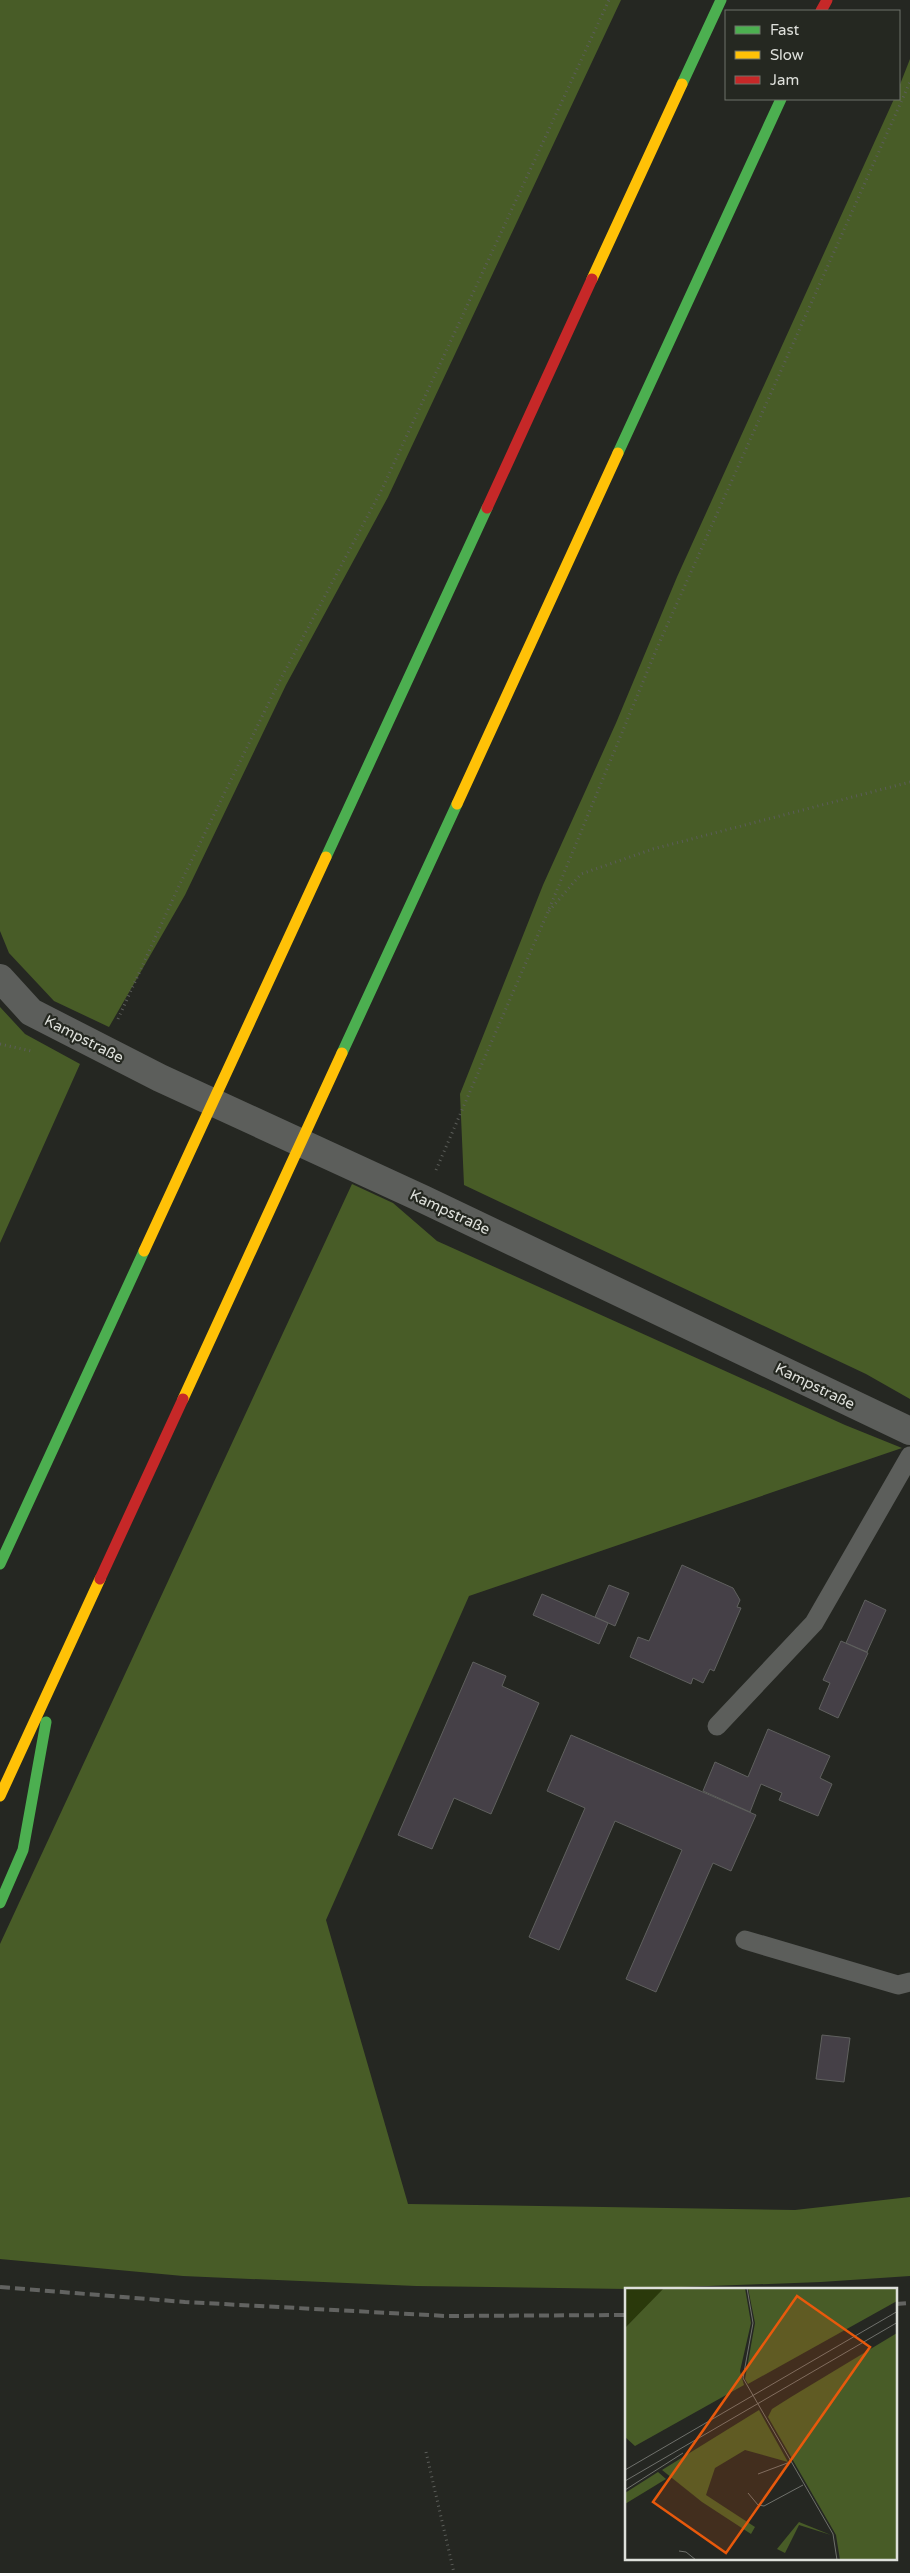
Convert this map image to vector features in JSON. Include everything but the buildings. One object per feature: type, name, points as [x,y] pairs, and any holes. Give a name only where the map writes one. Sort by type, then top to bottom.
[{"type":"highway","points":[[0,1564],[722,0]]},
{"type":"highway","points":[[0,1796],[420,887],[781,100]]},
{"type":"highway","points":[[0,1903],[23,1850],[51,1688]]},
{"type":"street","name":"Kampstraße","points":[[0,978],[31,1012],[104,1049],[257,1124],[423,1199],[910,1431]]},
{"type":"lane","points":[[716,1726],[814,1623],[910,1456]]},
{"type":"lane","points":[[744,1940],[898,1985],[910,1982]]},
{"type":"path","points":[[104,1049],[177,890],[269,702],[382,489],[610,0]]},
{"type":"path","points":[[423,1199],[547,914],[657,648],[910,82]]},
{"type":"path","points":[[547,914],[581,874],[653,848],[910,782]]},
{"type":"path","points":[[426,2452],[454,2573]]},
{"type":"green space","points":[[0,0],[621,0],[388,497],[286,685],[185,895],[109,1027],[54,1001],[9,953],[0,931]]},
{"type":"green space","points":[[910,59],[910,1399],[866,1374],[464,1185],[460,1094],[543,885],[616,723],[677,577],[894,100],[900,100],[900,84]]},
{"type":"green space","points":[[0,1007],[25,1034],[80,1064],[0,1243]]},
{"type":"green space","points":[[352,1184],[393,1203],[437,1241],[845,1425],[902,1448],[469,1596],[326,1920],[408,2204],[795,2210],[910,2197],[910,2276],[821,2282],[625,2289],[416,2286],[183,2276],[0,2259],[0,1944]]},
{"type":"railway","points":[[0,2287],[185,2302],[446,2316],[625,2315]]},
{"type":"railway","points":[[898,2304],[910,2303]]},
{"type":"traffic: fast","points":[[682,84],[721,0]]},
{"type":"traffic: fast","points":[[618,453],[781,100]]},
{"type":"traffic: fast","points":[[326,857],[487,508]]},
{"type":"traffic: fast","points":[[342,1053],[457,804]]},
{"type":"traffic: fast","points":[[0,1564],[144,1251]]},
{"type":"traffic: fast","points":[[0,1903],[23,1850],[46,1722]]},
{"type":"traffic: slow","points":[[592,279],[682,84]]},
{"type":"traffic: slow","points":[[457,804],[618,453]]},
{"type":"traffic: slow","points":[[144,1251],[326,857]]},
{"type":"traffic: slow","points":[[183,1399],[342,1053]]},
{"type":"traffic: slow","points":[[0,1796],[100,1579]]},
{"type":"traffic: jam","points":[[822,10],[827,0]]},
{"type":"traffic: jam","points":[[487,508],[592,279]]},
{"type":"traffic: jam","points":[[100,1579],[183,1399]]}]
